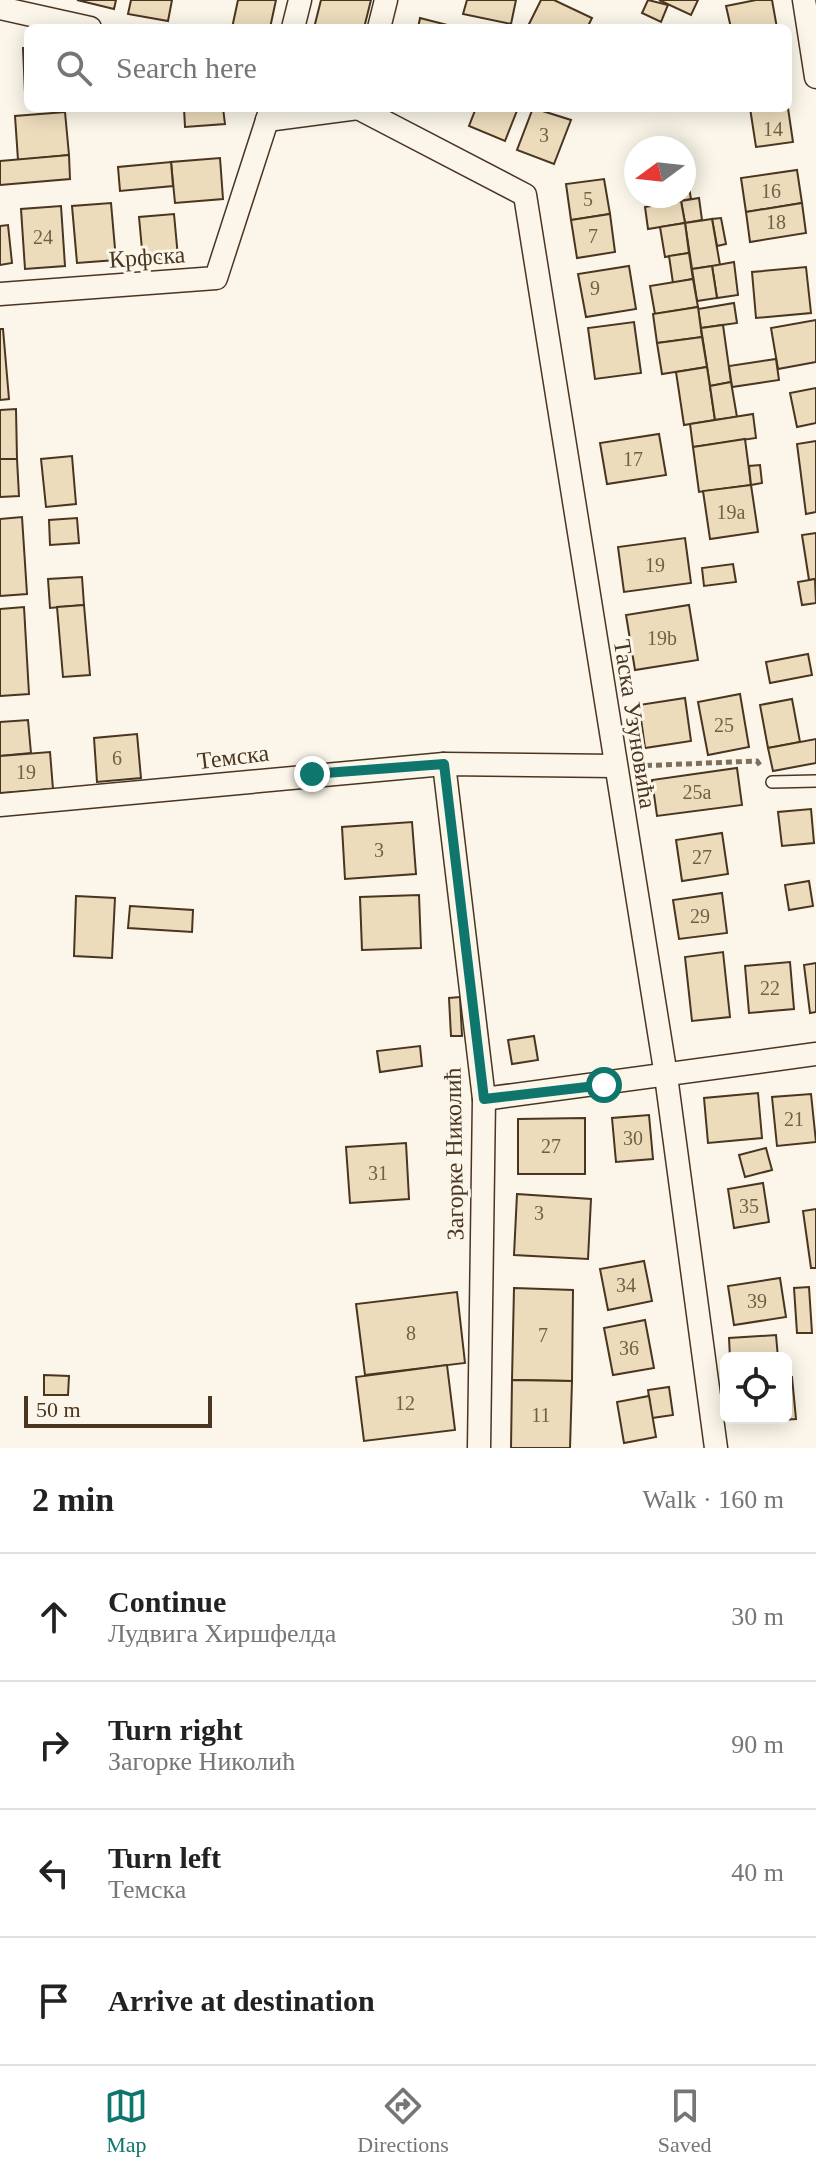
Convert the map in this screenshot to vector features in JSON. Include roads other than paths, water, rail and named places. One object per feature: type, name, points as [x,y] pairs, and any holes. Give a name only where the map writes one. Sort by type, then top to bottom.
[{"type":"street","points":[[294,24],[300,0]]},
{"type":"street","points":[[380,24],[386,0]]},
{"type":"street","points":[[804,0],[816,77]]},
{"type":"street","points":[[0,8],[72,24]]},
{"type":"street","points":[[269,114],[299,112]]},
{"type":"street","name":"Таска Узуновића","points":[[366,112],[525,195],[666,1076],[716,1448]]},
{"type":"street","name":"Крфска","points":[[0,294],[216,278],[269,114]]},
{"type":"street","name":"Темска","points":[[0,805],[444,764],[615,766]]},
{"type":"street","name":"Загорке Николић","points":[[444,764],[484,1099],[479,1448]]},
{"type":"street","points":[[484,1099],[816,1054]]},
{"type":"lane","points":[[772,782],[816,781]]}]
